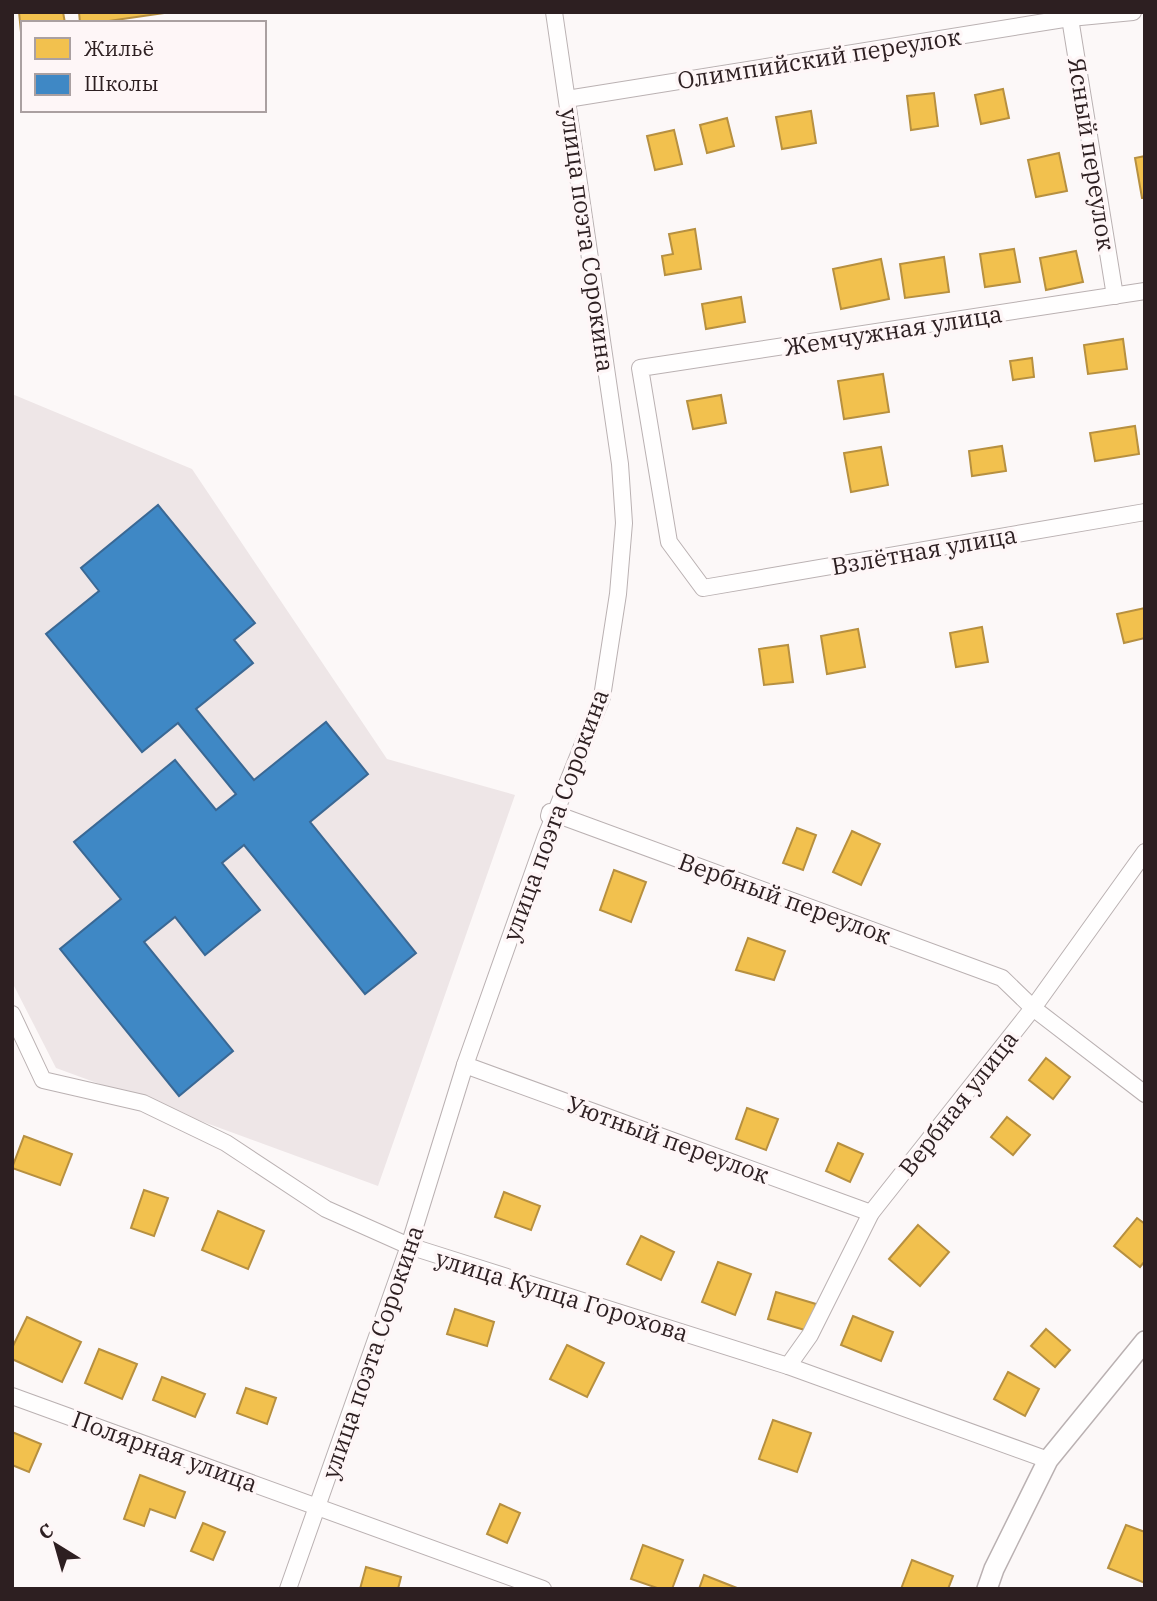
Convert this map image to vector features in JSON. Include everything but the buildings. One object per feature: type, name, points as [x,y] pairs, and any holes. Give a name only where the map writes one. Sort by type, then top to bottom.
[{"type":"street","name":"улица поэта Сорокина","points":[[288,1589],[409,1246],[465,1065],[546,836],[602,697],[618,594],[624,523],[620,464],[554,12]]},
{"type":"street","name":"Олимпийский переулок","points":[[567,99],[1070,15],[1133,12]]},
{"type":"street","name":"Ясный переулок","points":[[1070,15],[1115,296]]},
{"type":"street","name":"Жемчужная улица","points":[[703,588],[669,542],[640,368],[1145,290]]},
{"type":"street","name":"Взлётная улица","points":[[703,588],[1145,512]]},
{"type":"street","name":"Вербный переулок","points":[[546,836],[550,812],[1002,978],[1033,1008]]},
{"type":"street","name":"Вербная улица","points":[[788,1366],[810,1335],[871,1213],[1033,1008],[1145,852]]},
{"type":"street","points":[[1033,1008],[1145,1094]]},
{"type":"street","name":"улица Купца Горохова","points":[[12,1014],[43,1080],[143,1103],[226,1143],[326,1209],[409,1246],[788,1366],[1048,1460]]},
{"type":"street","name":"Уютный переулок","points":[[465,1065],[871,1213]]},
{"type":"street","points":[[987,1589],[994,1569],[1048,1460],[1145,1340]]},
{"type":"street","name":"Полярная улица","points":[[12,1396],[543,1589]]},
{"type":"shaded area","points":[[12,394],[192,469],[387,759],[515,795],[378,1186],[56,1068],[12,982]]}]
